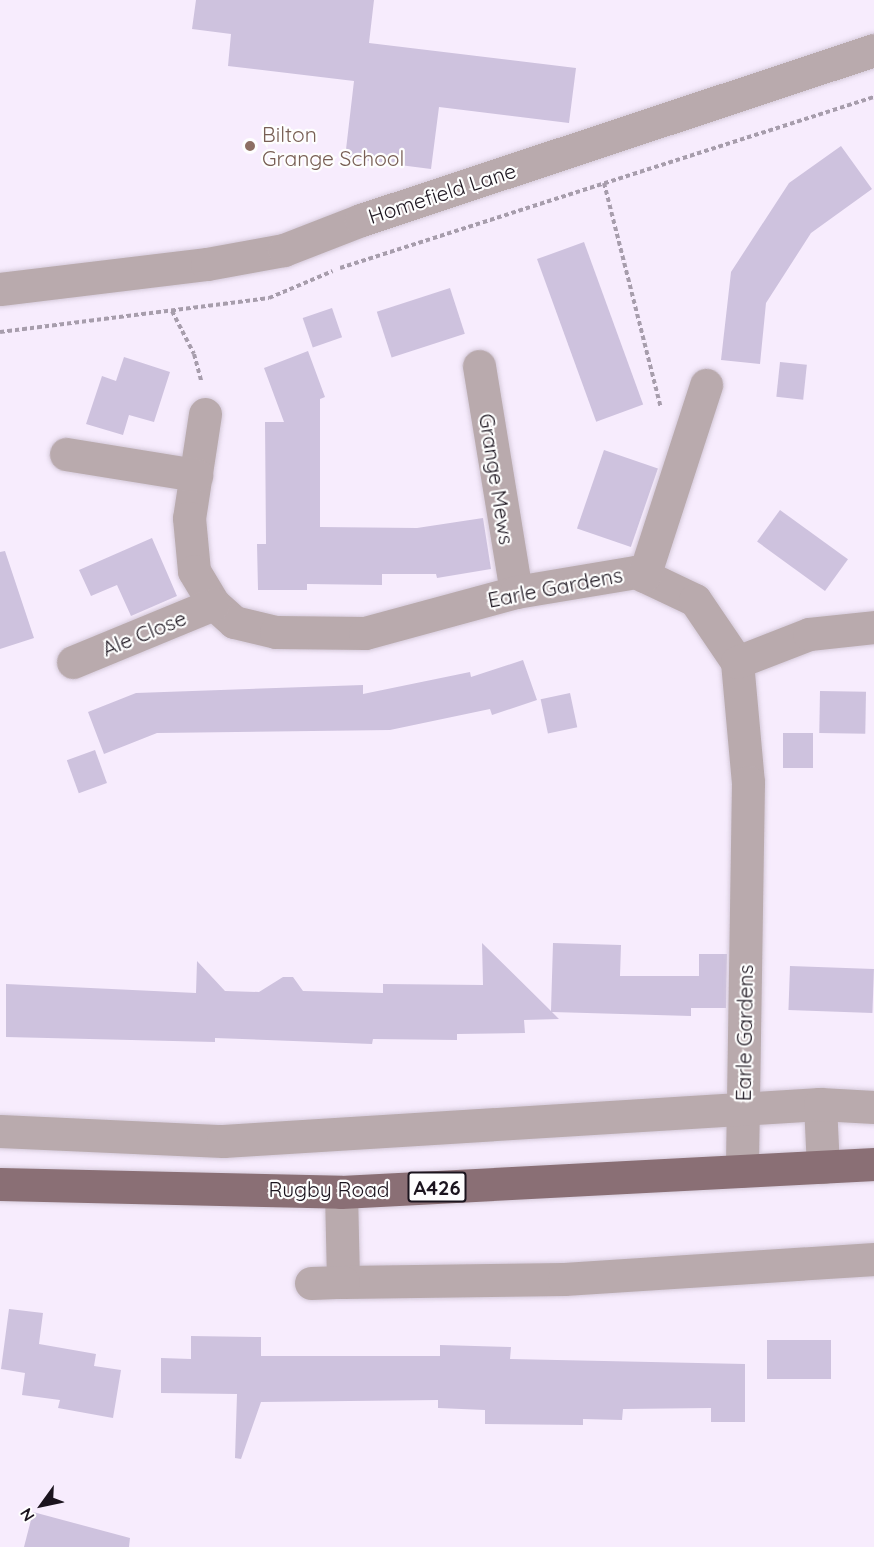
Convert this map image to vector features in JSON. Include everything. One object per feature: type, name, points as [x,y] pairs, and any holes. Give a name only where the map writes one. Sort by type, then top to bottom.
[{"type":"main road","name":"Rugby Road","points":[[0,1184],[341,1192],[874,1164]]},
{"type":"street","name":"Homefield Lane","points":[[0,289],[207,264],[284,250],[361,220],[874,50]]},
{"type":"street","name":"Grange Mews","points":[[479,366],[516,592]]},
{"type":"street","points":[[644,576],[706,385]]},
{"type":"street","name":"Earle Gardens","points":[[205,414],[189,518],[194,571],[214,604],[234,622],[276,632],[365,633],[516,592],[636,572],[695,600],[737,662],[748,782],[742,1171]]},
{"type":"street","points":[[66,454],[196,475]]},
{"type":"street","name":"Ale Close","points":[[73,662],[214,604]]},
{"type":"street","points":[[737,662],[809,634],[874,627]]},
{"type":"street","points":[[820,1104],[823,1167]]},
{"type":"street","points":[[0,1131],[223,1141],[820,1104],[874,1107]]},
{"type":"street","points":[[341,1192],[327,1283],[564,1279],[874,1259]]},
{"type":"path","points":[[604,183],[663,415]]},
{"type":"path","points":[[172,311],[194,354],[205,414]]},
{"type":"building","points":[[196,0],[374,0],[369,43],[576,68],[569,123],[439,107],[431,169],[345,158],[354,81],[228,66],[231,34],[192,29]]},
{"type":"building","points":[[841,146],[872,189],[811,233],[766,303],[760,364],[721,360],[731,272],[789,183]]},
{"type":"building","points":[[584,242],[643,405],[596,422],[537,259]]},
{"type":"building","points":[[450,288],[465,334],[392,357],[377,312]]},
{"type":"building","points":[[332,308],[342,337],[313,347],[303,318]]},
{"type":"building","points":[[308,351],[325,397],[320,399],[320,527],[417,528],[483,518],[491,569],[437,578],[436,574],[382,574],[382,585],[307,584],[307,590],[258,590],[257,544],[266,544],[265,422],[284,422],[264,368]]},
{"type":"building","points":[[124,357],[170,372],[154,422],[129,415],[123,435],[86,424],[102,376],[116,381]]},
{"type":"building","points":[[780,362],[807,365],[803,400],[776,397]]},
{"type":"building","points":[[604,450],[658,469],[631,547],[577,528]]},
{"type":"building","points":[[780,510],[848,559],[825,591],[757,542]]},
{"type":"building","points":[[152,538],[177,596],[131,616],[117,585],[91,596],[79,570]]},
{"type":"building","points":[[5,551],[34,638],[0,649],[0,552]]},
{"type":"building","points":[[523,660],[537,700],[492,715],[490,709],[390,730],[157,733],[104,754],[88,712],[136,693],[363,685],[363,694],[470,672],[471,677]]},
{"type":"building","points":[[820,691],[866,692],[865,734],[819,733]]},
{"type":"building","points":[[570,693],[577,727],[548,733],[541,699]]},
{"type":"building","points":[[783,733],[813,733],[813,768],[783,768]]},
{"type":"building","points":[[95,750],[107,783],[79,793],[67,760]]},
{"type":"building","points":[[482,943],[551,1011],[553,943],[621,945],[620,976],[699,976],[699,954],[727,954],[726,1008],[691,1008],[691,1016],[552,1012],[559,1019],[524,1020],[525,1033],[457,1034],[457,1040],[373,1039],[372,1044],[215,1038],[215,1042],[6,1037],[6,984],[196,993],[197,961],[225,991],[259,992],[283,977],[293,977],[303,991],[383,993],[383,984],[483,985]]},
{"type":"building","points":[[790,966],[874,969],[872,1013],[788,1010]]},
{"type":"building","points":[[9,1309],[43,1313],[39,1344],[96,1354],[94,1366],[121,1370],[113,1418],[58,1408],[60,1400],[22,1395],[25,1373],[1,1369]]},
{"type":"building","points":[[191,1336],[261,1337],[261,1356],[440,1356],[440,1345],[511,1347],[510,1359],[745,1364],[745,1422],[711,1422],[711,1408],[623,1409],[622,1420],[583,1419],[583,1425],[485,1424],[485,1410],[438,1408],[438,1400],[261,1402],[241,1459],[235,1458],[237,1394],[161,1393],[161,1358],[191,1359]]},
{"type":"building","points":[[767,1340],[831,1340],[831,1379],[767,1379]]},
{"type":"building","points":[[33,1512],[130,1538],[129,1547],[24,1547]]},
{"type":"place","name":"Bilton Grange School","points":[[250,146]]}]
